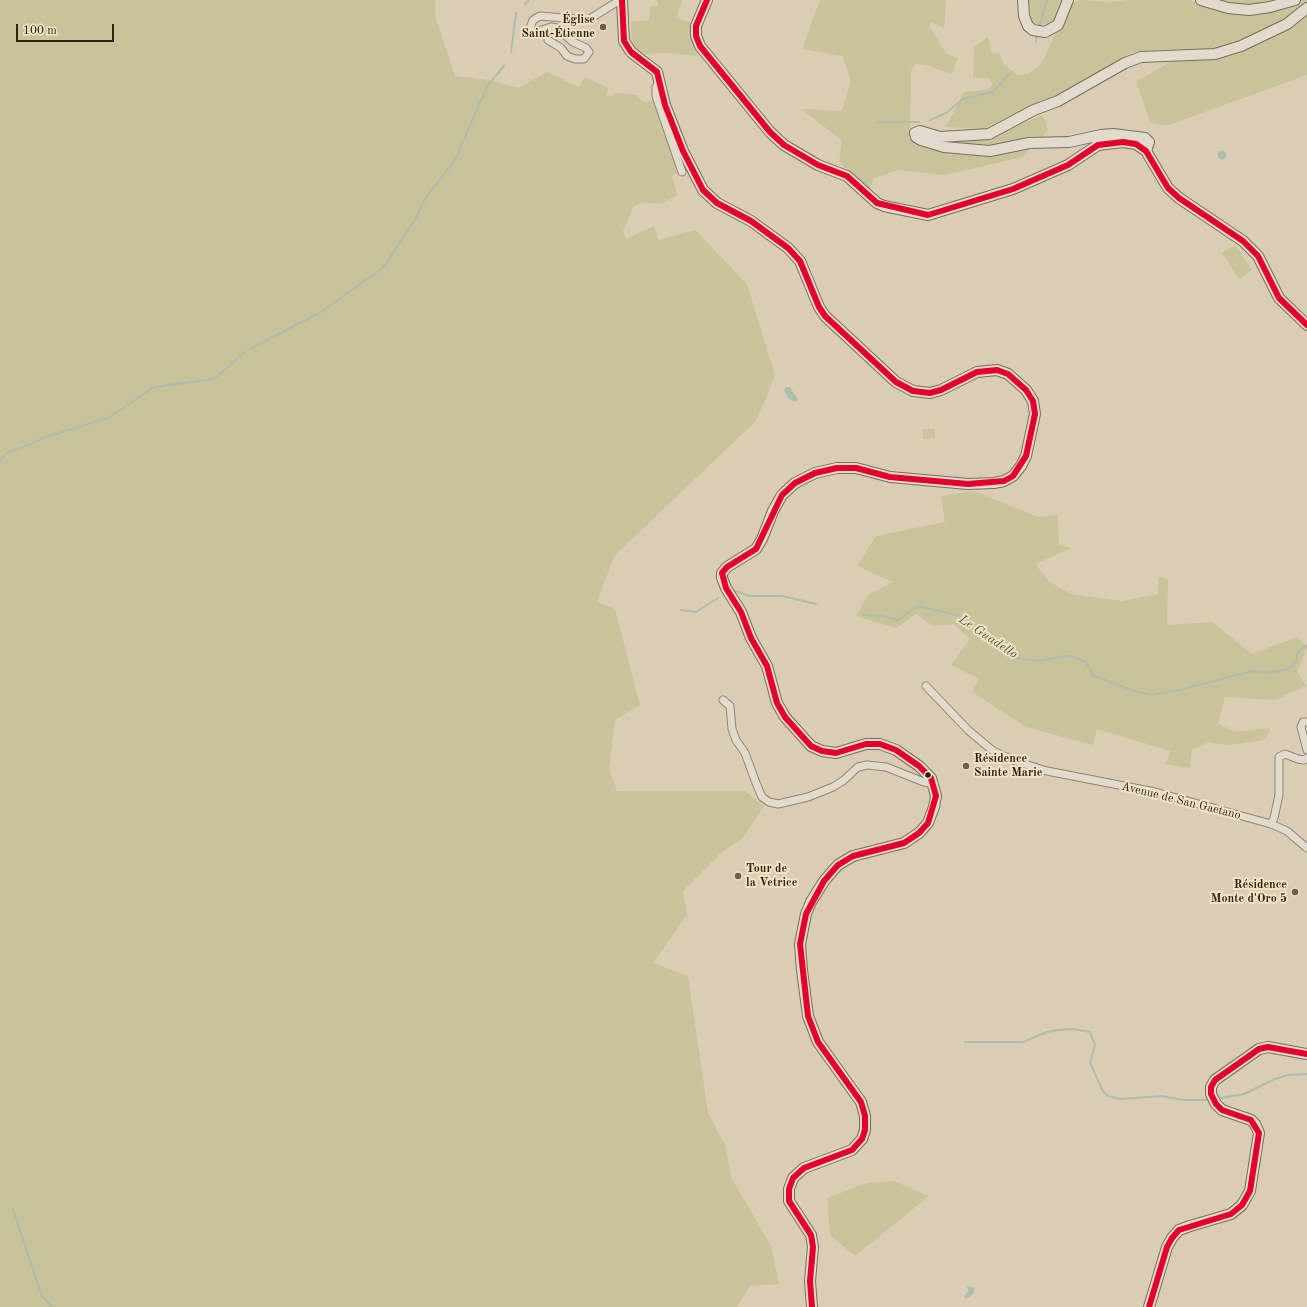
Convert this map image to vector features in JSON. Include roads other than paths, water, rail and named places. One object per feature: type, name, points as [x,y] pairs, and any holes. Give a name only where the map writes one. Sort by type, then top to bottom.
[{"type":"street","points":[[548,40],[561,48],[567,56],[575,60],[584,60],[589,52],[586,48],[573,42],[557,28],[551,27],[534,32],[531,31],[530,25],[533,20],[540,16],[586,20],[602,13],[621,0]]},
{"type":"street","points":[[621,0],[624,40],[631,52],[657,72],[665,105],[683,151],[703,190],[717,203],[751,221],[788,248],[800,261],[819,307],[825,316],[896,382],[913,391],[930,393],[941,390],[977,372],[997,370],[1008,374],[1026,390],[1033,401],[1035,414],[1026,456],[1021,466],[1013,476],[1004,481],[968,484],[946,483],[890,477],[856,468],[837,468],[815,473],[795,483],[782,495],[773,510],[762,539],[756,549],[727,567],[722,573],[722,578],[726,588],[741,612],[751,638],[767,666],[777,703],[785,717],[811,746],[822,751],[836,753],[866,744],[880,744],[896,750],[909,758],[931,778],[934,784],[936,796],[934,808],[928,823],[919,833],[904,843],[853,856],[838,865],[824,881],[811,902],[804,922],[800,944],[808,1016],[818,1042],[861,1102],[865,1116],[865,1130],[862,1139],[852,1150],[804,1168],[793,1178],[789,1189],[790,1201],[811,1235],[813,1248],[810,1281],[812,1307]]},
{"type":"street","points":[[707,0],[696,26],[696,36],[700,46],[770,132],[784,145],[818,165],[847,176],[873,201],[884,206],[928,215],[1013,189],[1068,165],[1098,145],[1123,142],[1136,144],[1146,151],[1168,188],[1196,211],[1243,241],[1258,256],[1279,298],[1307,325]]},
{"type":"street","points":[[1023,0],[1025,22],[1033,30],[1045,32],[1058,25],[1068,0]]},
{"type":"street","points":[[1201,0],[1228,8],[1249,10],[1270,7],[1295,0]]},
{"type":"street","points":[[1146,151],[1148,142],[1145,138],[1113,134],[1069,142],[1029,143],[990,151],[944,147],[921,140],[915,133],[920,131],[940,137],[989,134],[1034,110],[1058,101],[1125,63],[1141,57],[1215,54],[1241,46],[1287,24],[1307,8]]},
{"type":"street","points":[[660,82],[656,87],[656,96],[682,172]]},
{"type":"street","name":"Avenue de San Gaetano","points":[[926,686],[968,730],[993,751],[1015,761],[1047,770],[1155,792],[1270,824],[1287,831],[1307,848]]},
{"type":"street","points":[[723,700],[730,706],[732,729],[736,740],[746,753],[762,796],[769,802],[778,804],[808,797],[838,784],[858,767],[867,765],[886,767],[924,782],[934,784]]},
{"type":"street","points":[[1307,722],[1303,722],[1301,727],[1307,750]]},
{"type":"street","points":[[1270,824],[1274,818],[1279,795],[1279,757],[1285,754],[1298,759],[1304,760],[1307,758]]},
{"type":"street","points":[[1149,1307],[1167,1247],[1172,1238],[1179,1230],[1231,1214],[1242,1205],[1250,1191],[1259,1133],[1255,1124],[1251,1120],[1222,1110],[1216,1104],[1211,1094],[1211,1087],[1215,1080],[1259,1049],[1268,1047],[1307,1054]]},
{"type":"waterway","points":[[525,4],[529,0]]},
{"type":"waterway","points":[[1039,27],[1047,0]]},
{"type":"waterway","points":[[511,52],[516,13]]},
{"type":"waterway","points":[[1036,42],[1037,33]]},
{"type":"waterway","points":[[250,349],[321,312],[384,267],[417,216],[425,199],[455,160],[487,86],[504,66]]},
{"type":"waterway","points":[[930,120],[946,113],[963,99],[993,92],[1010,73]]},
{"type":"waterway","points":[[878,122],[919,122]]},
{"type":"waterway","points":[[0,460],[6,454],[44,438],[110,417],[154,387],[214,379],[245,352]]},
{"type":"waterway","name":"Le Guadello","points":[[736,591],[750,596],[783,596],[816,604]]},
{"type":"waterway","name":"Le Guadello","points":[[681,610],[696,612],[718,598]]},
{"type":"waterway","name":"Le Guadello","points":[[863,615],[882,616],[898,620],[918,606],[960,616],[1015,658],[1039,661],[1066,656],[1074,657],[1087,663],[1092,675],[1134,691],[1151,695],[1179,690],[1253,671],[1266,673],[1285,670],[1294,665],[1299,651],[1307,645]]},
{"type":"waterway","points":[[965,1042],[1023,1042],[1047,1032],[1058,1030],[1074,1029],[1090,1032],[1095,1045],[1090,1063],[1103,1091],[1108,1096],[1120,1099],[1162,1096],[1183,1100],[1207,1100]]},
{"type":"waterway","points":[[1221,1098],[1244,1094],[1275,1079],[1288,1075],[1307,1074]]},
{"type":"waterway","points":[[13,1209],[42,1296],[52,1307]]},
{"type":"place","name":"Église Saint-Étienne","points":[[603,27]]},
{"type":"place","name":"Résidence Sainte Marie","points":[[966,766]]},
{"type":"place","name":"Tour de la Vetrice","points":[[738,876]]},
{"type":"place","name":"Résidence Monte d'Oro 5","points":[[1295,892]]}]
